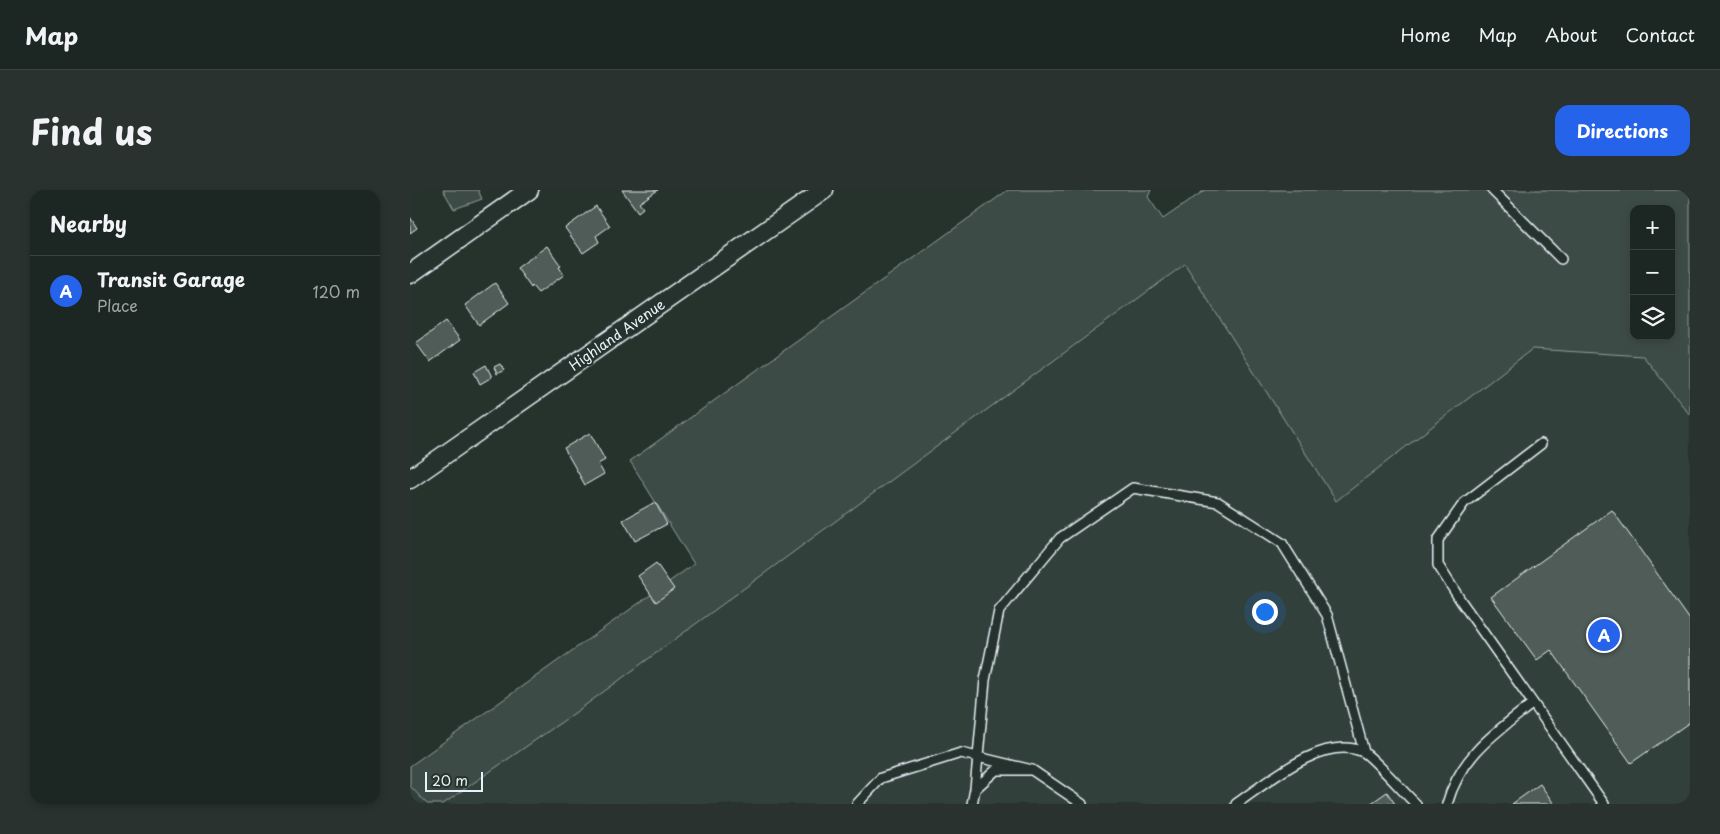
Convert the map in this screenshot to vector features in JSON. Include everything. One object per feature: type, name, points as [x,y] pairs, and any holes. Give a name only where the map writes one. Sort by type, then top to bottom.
[{"type":"street","points":[[410,274],[529,190]]},
{"type":"street","name":"Highland Avenue","points":[[410,479],[824,190]]},
{"type":"lane","points":[[1492,190],[1561,259]]},
{"type":"lane","points":[[1541,444],[1464,503],[1438,540],[1438,565],[1604,804]]},
{"type":"lane","points":[[972,804],[975,790],[985,680],[999,611],[1060,538],[1133,488],[1218,502],[1282,543],[1327,615],[1364,752],[1416,804]]},
{"type":"lane","points":[[1447,804],[1453,782],[1481,744],[1533,703]]},
{"type":"lane","points":[[1236,804],[1289,767],[1335,747],[1364,752]]},
{"type":"lane","points":[[857,804],[880,778],[961,753],[1032,770],[1082,804]]},
{"type":"lane","points":[[975,790],[996,770],[1032,770]]},
{"type":"shaded area","points":[[443,190],[478,190],[482,199],[454,209]]},
{"type":"shaded area","points":[[1008,190],[1151,190],[1148,197],[1163,219],[1205,190],[1690,190],[1690,415],[1643,356],[1532,349],[1336,501],[1185,264],[576,712],[443,804],[427,804],[410,786],[410,766],[694,564],[630,461]]},
{"type":"shaded area","points":[[1186,264],[1336,501],[1532,349],[1643,356],[1690,415],[1690,804],[410,804],[410,766],[576,712]]},
{"type":"building","points":[[622,190],[658,190],[639,203],[643,208],[638,212]]},
{"type":"building","points":[[596,206],[610,226],[596,236],[599,242],[583,253],[565,228]]},
{"type":"building","points":[[410,217],[417,228],[410,233]]},
{"type":"building","points":[[547,246],[561,266],[559,267],[564,275],[538,293],[532,286],[531,288],[517,268]]},
{"type":"building","points":[[495,283],[509,303],[479,325],[465,305]]},
{"type":"building","points":[[446,321],[460,340],[430,362],[416,343]]},
{"type":"building","points":[[500,364],[504,370],[497,374],[494,367]]},
{"type":"building","points":[[486,365],[492,377],[480,384],[474,372]]},
{"type":"building","points":[[590,433],[605,460],[598,464],[604,474],[585,485],[564,448]]},
{"type":"building","points":[[655,502],[667,524],[635,541],[623,520]]},
{"type":"building","points":[[1612,510],[1690,620],[1690,722],[1631,763],[1551,650],[1537,660],[1491,597]]},
{"type":"building","points":[[656,563],[674,589],[656,602],[638,576]]},
{"type":"building","points":[[1540,784],[1554,804],[1512,804]]},
{"type":"building","points":[[1387,792],[1395,804],[1370,804]]},
{"type":"place","name":"Transit Garage","points":[[1604,635]]}]
